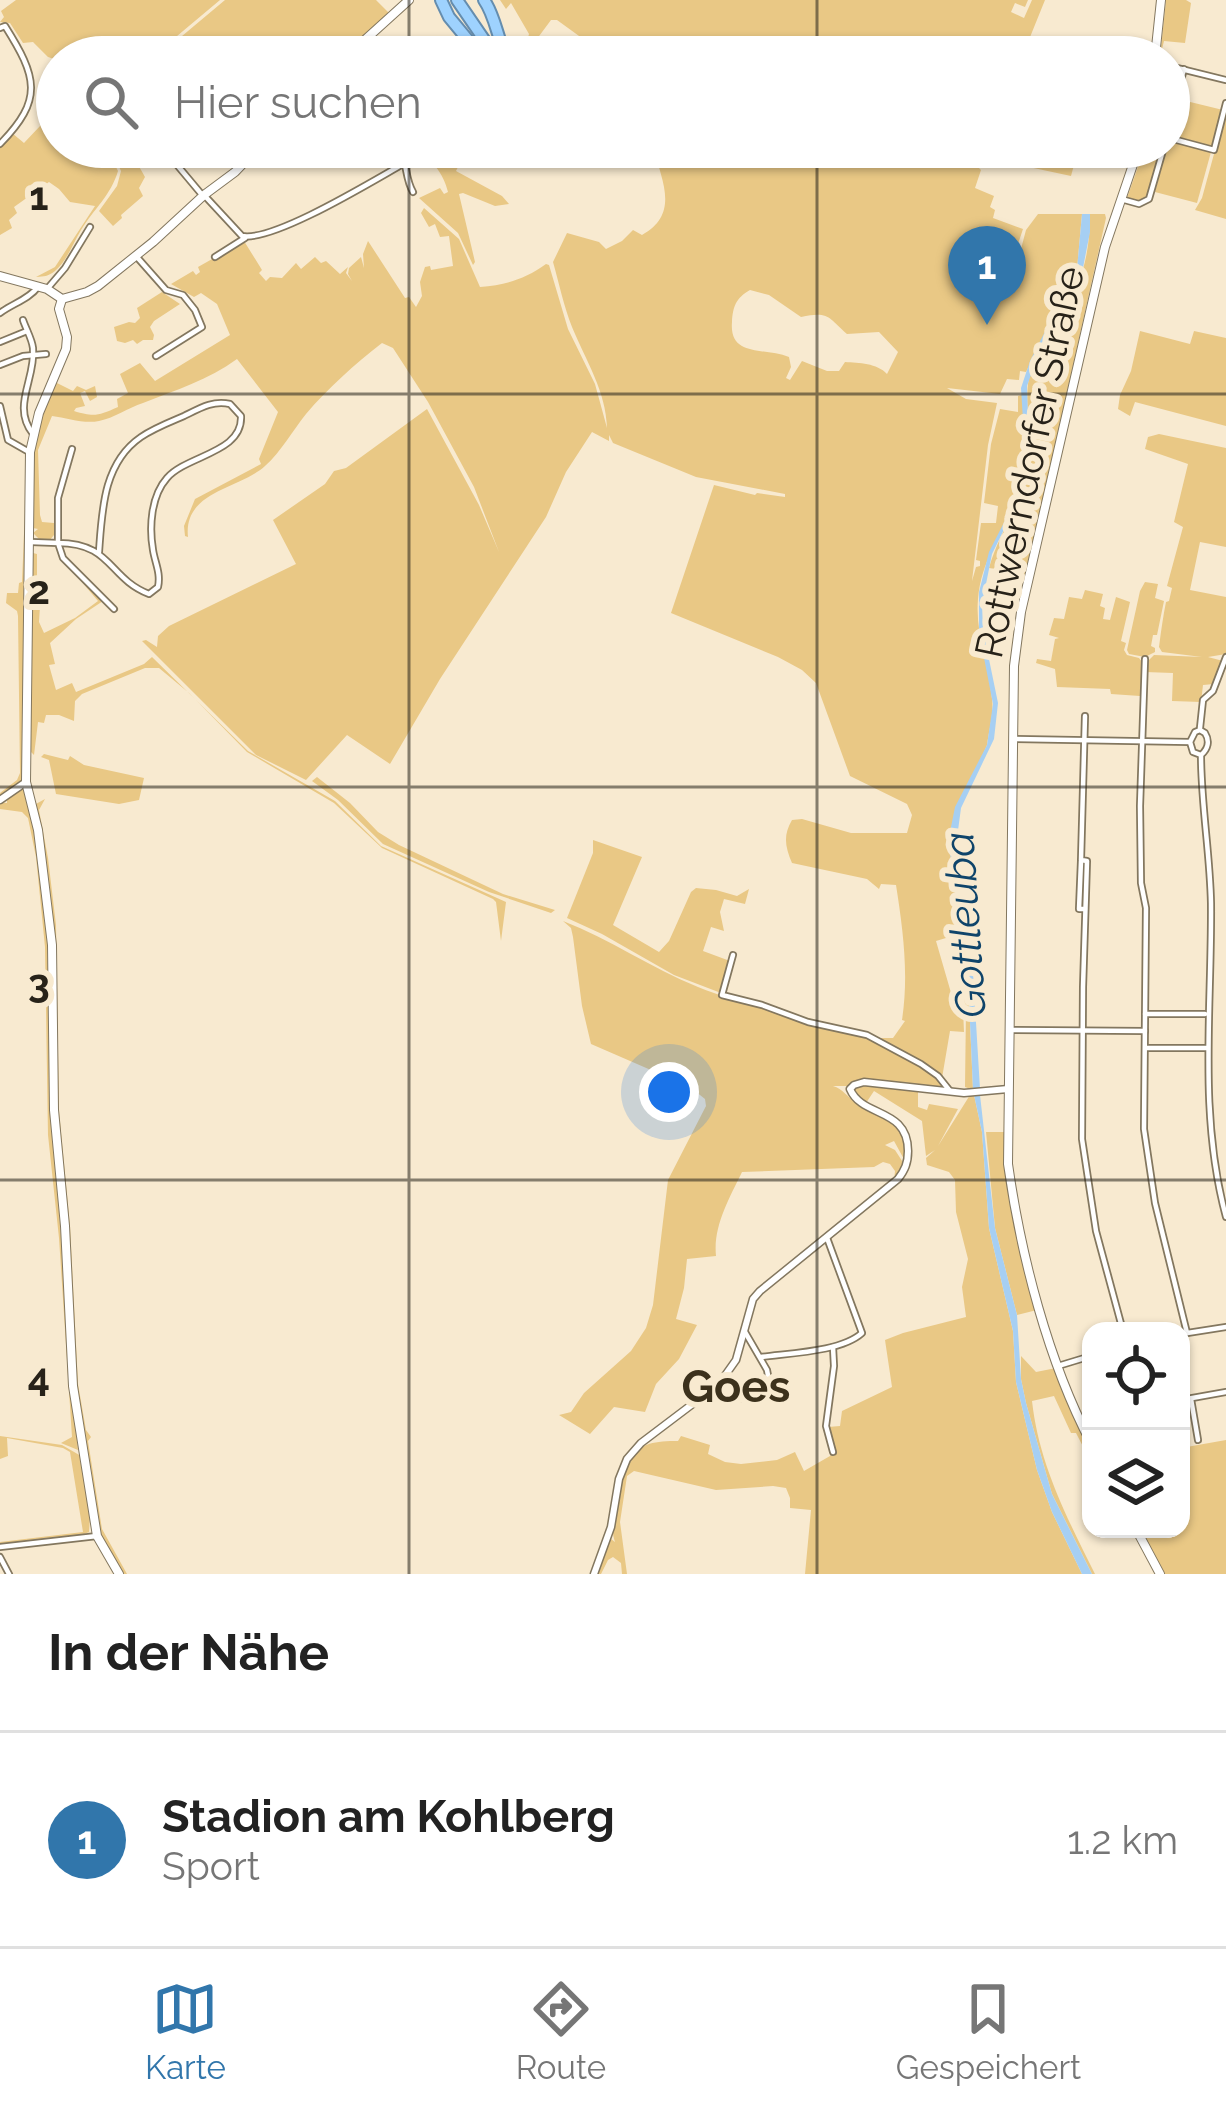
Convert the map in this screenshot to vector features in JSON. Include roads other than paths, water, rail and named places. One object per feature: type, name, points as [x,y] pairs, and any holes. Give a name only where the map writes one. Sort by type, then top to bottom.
[{"type":"highway","points":[[441,0],[465,36]]},
{"type":"highway","points":[[457,0],[482,36]]},
{"type":"highway","points":[[484,0],[497,36]]},
{"type":"main road","points":[[369,36],[409,0]]},
{"type":"main road","points":[[1158,36],[1162,0]]},
{"type":"main road","points":[[0,276],[62,299],[87,292],[239,168]]},
{"type":"main road","name":"Rottwerndorfer Straße","points":[[1088,1430],[1058,1366],[1012,1191],[1007,1089],[1013,666],[1105,247],[1132,168]]},
{"type":"main road","points":[[62,299],[59,309],[67,349],[39,413],[30,452],[26,782],[38,830],[52,945],[54,1110],[74,1386],[97,1536],[118,1574]]},
{"type":"main road","points":[[1141,1538],[1160,1574]]},
{"type":"street","points":[[0,28],[5,26],[18,46],[32,90],[28,111],[0,144]]},
{"type":"street","points":[[1190,70],[1226,80]]},
{"type":"street","points":[[1190,144],[1214,150],[1226,103]]},
{"type":"street","points":[[180,168],[245,238]]},
{"type":"street","points":[[215,257],[245,238],[283,229],[396,168]]},
{"type":"street","points":[[404,168],[413,192]]},
{"type":"street","points":[[1121,199],[1139,204],[1149,199],[1158,168]]},
{"type":"street","points":[[0,313],[65,268],[90,227]]},
{"type":"street","points":[[136,256],[166,290],[183,295],[202,327],[156,356]]},
{"type":"street","points":[[23,320],[33,355],[23,411],[33,434]]},
{"type":"street","points":[[0,342],[27,331]]},
{"type":"street","points":[[0,365],[46,354]]},
{"type":"street","points":[[31,542],[78,544],[99,552],[140,590],[148,594],[156,590],[160,578],[152,538],[158,493],[177,469],[234,440],[242,425],[236,408],[213,402],[129,447],[103,501],[99,552]]},
{"type":"street","points":[[0,406],[8,440],[30,452]]},
{"type":"street","points":[[72,449],[58,498],[58,543],[63,558],[114,609]]},
{"type":"street","points":[[1200,730],[1203,700],[1215,687],[1226,657]]},
{"type":"street","points":[[1144,659],[1144,1130],[1182,1322]]},
{"type":"street","points":[[1084,716],[1081,860],[1087,861],[1082,1128],[1096,1231],[1121,1322]]},
{"type":"street","points":[[1200,730],[1190,742],[1193,752],[1201,754]]},
{"type":"street","points":[[1200,730],[1208,742],[1201,754],[1211,900],[1208,1124],[1226,1217]]},
{"type":"street","points":[[1012,739],[1190,742]]},
{"type":"street","points":[[0,800],[26,782]]},
{"type":"street","points":[[733,955],[722,995],[867,1035],[921,1064],[950,1091]]},
{"type":"street","points":[[1145,1014],[1207,1014]]},
{"type":"street","points":[[1009,1030],[1145,1031]]},
{"type":"street","points":[[1144,1048],[1207,1048]]},
{"type":"street","points":[[594,1574],[608,1539],[627,1459],[640,1443],[713,1390],[736,1360],[753,1299],[760,1291],[898,1179],[907,1163],[906,1136],[898,1122],[856,1100],[850,1094],[854,1085],[864,1082],[968,1093],[1007,1089]]},
{"type":"street","points":[[761,1357],[833,1347],[854,1340],[862,1331],[827,1238]]},
{"type":"street","points":[[1190,1333],[1226,1327]]},
{"type":"street","points":[[713,1390],[730,1397],[754,1397],[770,1386],[761,1357],[745,1332]]},
{"type":"street","points":[[833,1347],[826,1426],[833,1452]]},
{"type":"street","points":[[1058,1366],[1082,1359]]},
{"type":"street","points":[[1198,1439],[1191,1399],[1226,1392]]},
{"type":"street","points":[[0,1547],[97,1536]]},
{"type":"street","points":[[0,1557],[9,1574]]},
{"type":"water","name":"Gottleuba","points":[[1082,214],[1090,214],[1090,232],[1080,283],[1039,352],[1027,386],[1025,487],[992,554],[982,604],[998,703],[994,739],[961,808],[955,853],[972,956],[980,1089],[973,1090],[968,977],[950,832],[955,807],[987,745],[993,704],[979,632],[979,592],[989,552],[1021,489],[1025,453],[1021,388],[1077,269]]},
{"type":"water","points":[[974,1095],[980,1095],[995,1228],[1017,1315],[1026,1403],[1052,1494],[1092,1574],[1082,1574],[1037,1470],[989,1228],[982,1132]]},
{"type":"place","name":"Stadion am Kohlberg","points":[[987,325]]},
{"type":"district","name":"Goes","points":[[736,1386]]}]
